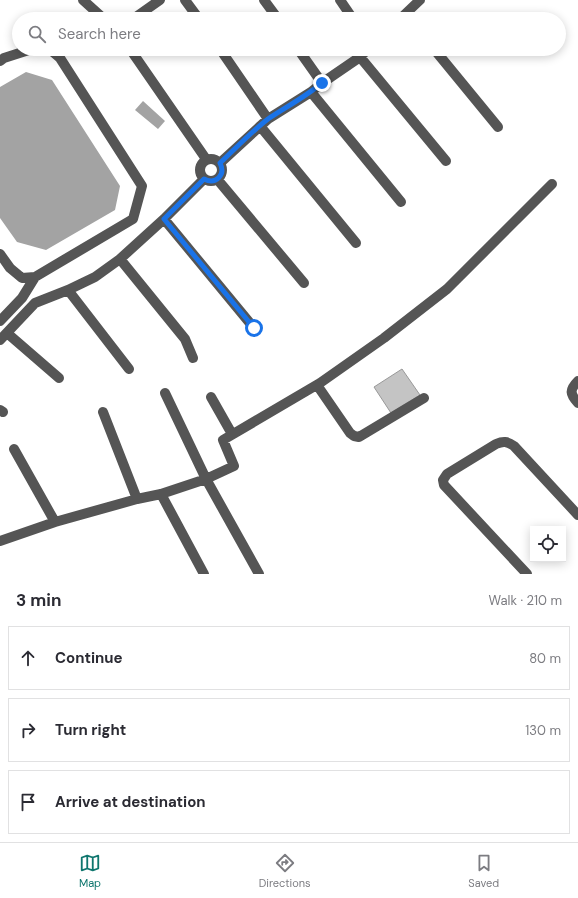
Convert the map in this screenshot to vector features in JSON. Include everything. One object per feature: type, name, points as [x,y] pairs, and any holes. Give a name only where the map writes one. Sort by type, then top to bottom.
[{"type":"street","points":[[83,0],[96,12]]},
{"type":"street","points":[[143,12],[160,0]]},
{"type":"street","points":[[185,0],[194,12]]},
{"type":"street","points":[[264,0],[273,12]]},
{"type":"street","points":[[340,0],[348,12]]},
{"type":"street","points":[[409,12],[420,0]]},
{"type":"street","points":[[1,57],[12,54]]},
{"type":"street","points":[[0,254],[10,268],[22,278],[35,277],[133,219],[142,186],[58,56]]},
{"type":"street","points":[[135,56],[206,159]]},
{"type":"street","points":[[225,56],[268,119]]},
{"type":"street","points":[[303,56],[322,83]]},
{"type":"street","points":[[440,56],[498,127]]},
{"type":"street","points":[[220,163],[268,119],[311,92],[360,57],[446,161]]},
{"type":"street","points":[[311,92],[401,202]]},
{"type":"street","points":[[260,126],[356,243]]},
{"type":"street","points":[[206,159],[214,159],[222,166],[221,173],[217,179],[210,181],[201,176],[199,168],[200,164],[206,159]]},
{"type":"street","points":[[59,378],[4,337],[35,303],[95,277],[120,259],[164,219],[204,179]]},
{"type":"street","points":[[217,179],[304,283]]},
{"type":"street","points":[[0,541],[55,522],[137,499],[161,494],[206,479],[234,466],[223,440],[317,385],[384,338],[447,289],[552,184]]},
{"type":"street","points":[[164,219],[254,328]]},
{"type":"street","points":[[120,259],[185,339],[193,358]]},
{"type":"street","points":[[0,322],[22,298],[35,277]]},
{"type":"street","points":[[68,290],[129,369]]},
{"type":"street","points":[[578,381],[571,391],[572,397],[578,403]]},
{"type":"street","points":[[317,385],[350,433],[359,437],[424,398]]},
{"type":"street","points":[[165,393],[206,479],[259,574]]},
{"type":"street","points":[[211,397],[232,434]]},
{"type":"street","points":[[103,412],[137,499]]},
{"type":"street","points":[[527,574],[444,485],[443,480],[447,474],[496,444],[503,441],[508,442],[514,446],[578,516]]},
{"type":"street","points":[[14,448],[55,522]]},
{"type":"street","points":[[161,494],[204,574]]},
{"type":"shaded area","points":[[26,72],[52,80],[120,186],[115,210],[46,250],[17,242],[0,218],[0,87]]},
{"type":"shaded area","points":[[143,101],[165,121],[158,129],[135,110]]},
{"type":"building","points":[[402,369],[420,395],[391,413],[374,387]]},
{"type":"route","points":[[254,328],[164,219],[204,179],[210,181],[217,179],[222,170],[220,163],[268,119],[311,92],[322,83]]}]
